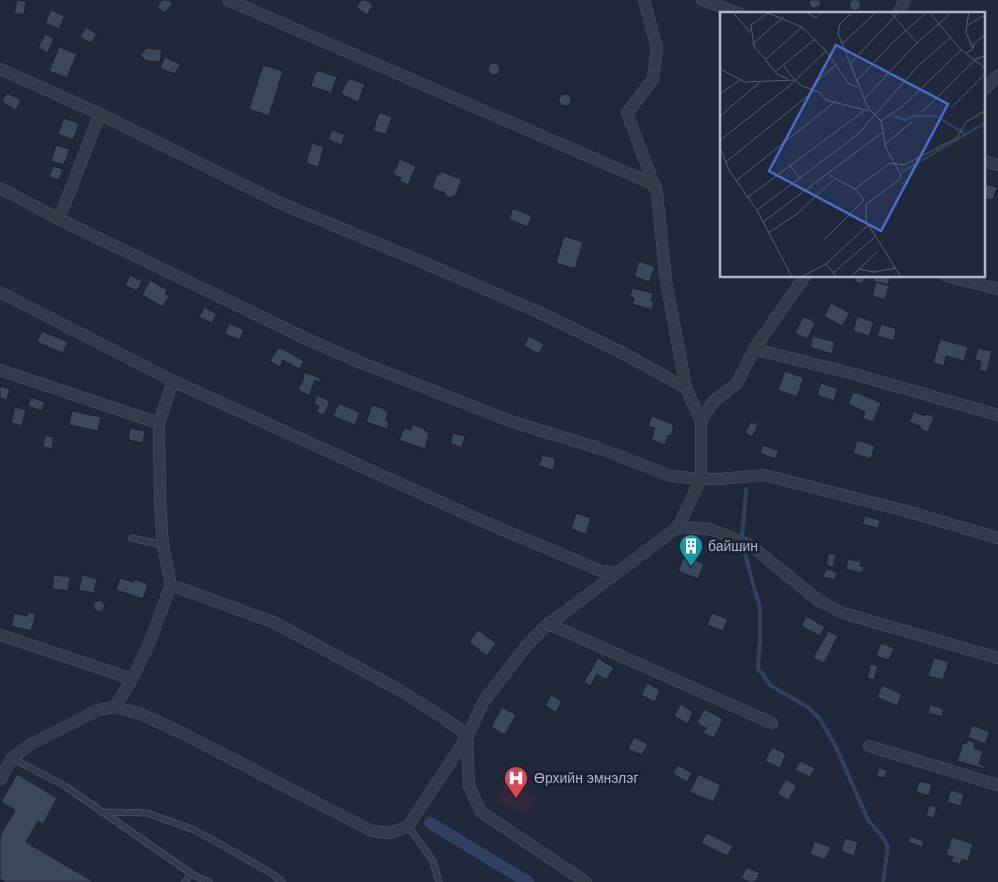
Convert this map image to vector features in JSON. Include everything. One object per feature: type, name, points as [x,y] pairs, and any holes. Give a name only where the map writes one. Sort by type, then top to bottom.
[{"type":"street","points":[[228,0],[655,185]]},
{"type":"street","points":[[0,780],[12,758],[31,744],[98,710],[115,707],[141,714],[182,733],[372,831],[391,832],[408,826],[467,737],[484,701],[527,645],[548,624],[678,527],[701,479],[701,421],[686,388],[666,280],[658,193],[627,113],[653,79],[656,48],[644,0]]},
{"type":"street","points":[[702,0],[735,12]]},
{"type":"street","points":[[899,12],[905,0]]},
{"type":"street","points":[[0,69],[100,114],[280,204],[536,311],[623,353],[686,388]]},
{"type":"street","points":[[986,88],[998,76]]},
{"type":"street","points":[[58,219],[100,114]]},
{"type":"street","points":[[0,188],[58,219],[309,340],[362,363],[513,422],[598,448],[671,476],[719,479],[764,475],[906,511],[998,538]]},
{"type":"street","points":[[701,421],[713,402],[737,383],[754,349],[804,278]]},
{"type":"street","points":[[954,278],[998,289]]},
{"type":"street","points":[[0,292],[173,381],[480,520],[601,571],[617,572]]},
{"type":"street","points":[[754,349],[850,373],[998,415]]},
{"type":"street","points":[[0,370],[158,423]]},
{"type":"street","points":[[115,707],[149,644],[171,585],[163,545],[158,423],[173,381]]},
{"type":"street","points":[[678,527],[710,529],[750,545],[818,600],[843,613],[998,658]]},
{"type":"street","points":[[171,585],[273,622],[403,692],[446,719],[467,737],[468,786],[481,812],[586,882]]},
{"type":"street","points":[[548,624],[772,724]]},
{"type":"street","points":[[0,635],[132,678]]},
{"type":"street","points":[[869,746],[998,785]]},
{"type":"lane","points":[[132,538],[163,545]]},
{"type":"lane","points":[[12,758],[64,786],[195,876],[209,882]]},
{"type":"lane","points":[[102,812],[148,813],[192,829],[271,873],[282,882]]},
{"type":"lane","points":[[408,826],[433,861],[439,882]]},
{"type":"lane","points":[[184,882],[191,873]]},
{"type":"shaded area","name":"Өрхийн эмнэлэг","points":[[506,783],[535,797],[527,815],[497,801]]},
{"type":"building","points":[[17,0],[26,1],[24,15],[14,13]]},
{"type":"building","points":[[162,0],[168,0],[173,3],[165,13],[157,7]]},
{"type":"building","points":[[361,0],[366,0],[373,5],[367,15],[356,7]]},
{"type":"building","points":[[809,0],[820,0],[821,3],[816,8],[812,8]]},
{"type":"building","points":[[853,0],[857,0],[860,5],[859,9],[853,10],[850,7],[850,3]]},
{"type":"building","points":[[51,10],[65,16],[59,29],[45,23]]},
{"type":"building","points":[[86,27],[97,34],[91,43],[80,37]]},
{"type":"building","points":[[45,34],[54,38],[48,53],[38,48]]},
{"type":"building","points":[[59,47],[77,54],[67,78],[49,71]]},
{"type":"building","points":[[147,48],[162,50],[160,62],[146,61],[140,55]]},
{"type":"building","points":[[165,57],[180,64],[175,74],[160,68]]},
{"type":"building","points":[[494,63],[500,69],[494,75],[488,69]]},
{"type":"building","points":[[263,65],[283,71],[269,116],[249,109]]},
{"type":"building","points":[[319,71],[337,77],[331,93],[311,86],[315,73]]},
{"type":"building","points":[[351,79],[365,84],[358,102],[341,94],[346,82]]},
{"type":"building","points":[[7,93],[21,100],[16,110],[2,102]]},
{"type":"building","points":[[565,94],[571,100],[565,106],[559,100]]},
{"type":"building","points":[[381,113],[392,117],[384,134],[373,131],[378,115]]},
{"type":"building","points":[[64,118],[79,124],[73,140],[58,134]]},
{"type":"building","points":[[332,130],[345,135],[341,145],[328,139]]},
{"type":"building","points":[[312,143],[324,147],[318,167],[306,163]]},
{"type":"building","points":[[56,145],[70,149],[64,165],[51,161]]},
{"type":"building","points":[[400,159],[416,166],[408,185],[399,181],[401,178],[393,174]]},
{"type":"building","points":[[53,166],[63,169],[59,180],[49,177]]},
{"type":"building","points":[[441,171],[462,180],[455,196],[451,197],[452,199],[445,195],[445,193],[432,188],[437,174],[440,174]]},
{"type":"building","points":[[986,184],[997,187],[993,200],[986,198]]},
{"type":"building","points":[[513,208],[532,216],[527,227],[509,219]]},
{"type":"building","points":[[564,236],[583,242],[575,269],[556,263]]},
{"type":"building","points":[[639,261],[655,267],[649,282],[634,276]]},
{"type":"building","points":[[130,275],[142,281],[137,291],[125,285]]},
{"type":"building","points":[[856,278],[865,278],[862,284],[855,282]]},
{"type":"building","points":[[874,278],[890,278],[888,285],[873,281]]},
{"type":"building","points":[[150,280],[167,290],[165,294],[169,296],[163,307],[142,295]]},
{"type":"building","points":[[876,282],[889,286],[885,300],[872,296]]},
{"type":"building","points":[[632,288],[653,293],[651,301],[654,303],[652,310],[632,304],[634,298],[630,296]]},
{"type":"building","points":[[831,303],[850,313],[842,326],[824,316]]},
{"type":"building","points":[[204,307],[217,314],[212,323],[199,317]]},
{"type":"building","points":[[857,316],[874,322],[869,336],[853,331]]},
{"type":"building","points":[[803,317],[810,319],[815,324],[807,339],[795,333]]},
{"type":"building","points":[[229,323],[244,330],[240,340],[225,334]]},
{"type":"building","points":[[881,324],[895,328],[894,341],[877,336]]},
{"type":"building","points":[[42,331],[68,342],[63,353],[37,342]]},
{"type":"building","points":[[529,336],[544,344],[539,354],[524,346]]},
{"type":"building","points":[[813,336],[835,342],[832,354],[810,347]]},
{"type":"building","points":[[940,339],[968,347],[964,361],[946,356],[944,366],[933,363]]},
{"type":"building","points":[[278,348],[304,361],[299,369],[283,360],[280,367],[270,361]]},
{"type":"building","points":[[978,348],[992,351],[987,372],[979,370],[981,361],[975,360]]},
{"type":"building","points":[[785,371],[804,378],[797,397],[778,390]]},
{"type":"building","points":[[304,372],[320,378],[320,383],[315,380],[309,396],[298,389],[303,380]]},
{"type":"building","points":[[821,383],[838,389],[834,401],[817,395]]},
{"type":"building","points":[[0,386],[10,389],[7,400],[0,398]]},
{"type":"building","points":[[853,393],[858,393],[881,403],[873,422],[863,418],[865,412],[848,404]]},
{"type":"building","points":[[317,395],[330,401],[324,415],[316,412],[319,406],[314,404]]},
{"type":"building","points":[[31,397],[45,402],[42,411],[28,406]]},
{"type":"building","points":[[339,403],[360,413],[355,425],[333,416]]},
{"type":"building","points":[[372,405],[382,408],[388,413],[386,420],[389,422],[387,429],[366,422]]},
{"type":"building","points":[[15,407],[26,410],[22,426],[11,423]]},
{"type":"building","points":[[72,411],[101,417],[98,431],[69,425]]},
{"type":"building","points":[[913,411],[925,416],[927,414],[934,417],[928,432],[921,430],[920,426],[909,422]]},
{"type":"building","points":[[652,416],[673,424],[671,436],[668,435],[665,445],[651,440],[655,428],[648,426]]},
{"type":"building","points":[[751,422],[758,425],[752,437],[745,433]]},
{"type":"building","points":[[413,425],[429,433],[425,449],[399,440],[404,428],[411,430]]},
{"type":"building","points":[[130,428],[145,431],[143,443],[128,440]]},
{"type":"building","points":[[453,433],[465,436],[462,447],[450,444]]},
{"type":"building","points":[[45,435],[54,437],[52,449],[43,447]]},
{"type":"building","points":[[857,440],[875,446],[871,459],[853,453]]},
{"type":"building","points":[[763,445],[779,451],[775,459],[760,453]]},
{"type":"building","points":[[541,455],[554,458],[553,470],[537,465],[541,461]]},
{"type":"building","points":[[576,513],[591,518],[586,534],[571,529]]},
{"type":"building","points":[[865,516],[880,520],[878,528],[862,524]]},
{"type":"building","points":[[829,553],[836,555],[833,567],[826,565]]},
{"type":"building","name":"байшин","points":[[684,556],[704,564],[698,579],[678,571]]},
{"type":"building","points":[[848,559],[861,562],[860,566],[864,567],[862,573],[846,569]]},
{"type":"building","points":[[826,569],[837,572],[835,580],[823,577]]},
{"type":"building","points":[[54,575],[70,577],[68,591],[52,589]]},
{"type":"building","points":[[82,575],[97,579],[94,593],[79,590]]},
{"type":"building","points":[[120,578],[133,582],[135,579],[148,584],[143,599],[116,590]]},
{"type":"building","points":[[97,601],[101,601],[104,606],[103,610],[97,611],[94,608],[94,604]]},
{"type":"building","points":[[28,612],[36,614],[31,631],[11,626],[14,613],[27,616]]},
{"type":"building","points":[[712,613],[728,619],[723,631],[707,625]]},
{"type":"building","points":[[806,616],[825,627],[820,636],[801,626]]},
{"type":"building","points":[[478,630],[496,643],[487,656],[469,642]]},
{"type":"building","points":[[828,631],[838,636],[824,663],[813,658]]},
{"type":"building","points":[[881,643],[894,648],[889,660],[876,656]]},
{"type":"building","points":[[598,658],[614,668],[606,680],[597,674],[590,686],[584,682]]},
{"type":"building","points":[[934,658],[949,662],[943,680],[928,676]]},
{"type":"building","points":[[871,664],[878,666],[874,680],[867,678]]},
{"type":"building","points":[[647,683],[660,690],[655,702],[641,695]]},
{"type":"building","points":[[882,685],[902,694],[897,706],[877,697]]},
{"type":"building","points":[[551,695],[562,701],[556,712],[545,706]]},
{"type":"building","points":[[681,704],[693,712],[688,724],[674,716]]},
{"type":"building","points":[[930,705],[944,709],[942,717],[928,713]]},
{"type":"building","points":[[502,707],[516,715],[505,735],[491,727]]},
{"type":"building","points":[[704,709],[723,719],[714,738],[703,733],[706,728],[697,723]]},
{"type":"building","points":[[972,725],[990,732],[985,744],[968,737]]},
{"type":"building","points":[[634,737],[648,744],[642,755],[628,749]]},
{"type":"building","points":[[967,740],[975,743],[974,748],[983,751],[979,764],[986,767],[986,769],[957,761],[963,743],[966,744]]},
{"type":"building","points":[[772,747],[786,754],[780,768],[765,761]]},
{"type":"building","points":[[800,761],[815,768],[810,777],[795,770]]},
{"type":"building","points":[[678,765],[692,773],[687,782],[673,774]]},
{"type":"building","points":[[879,768],[887,770],[885,778],[876,776]]},
{"type":"building","points":[[17,774],[57,798],[43,824],[38,821],[26,842],[94,882],[5,882],[0,879],[0,836],[15,810],[1,802]]},
{"type":"building","points":[[698,774],[721,785],[713,802],[690,792]]},
{"type":"building","points":[[786,779],[797,786],[788,800],[777,794]]},
{"type":"building","points":[[919,781],[932,784],[929,796],[916,792]]},
{"type":"building","points":[[951,790],[964,794],[961,806],[947,802]]},
{"type":"building","points":[[929,805],[937,807],[934,818],[926,816]]},
{"type":"building","points":[[707,833],[733,846],[727,856],[701,843]]},
{"type":"building","points":[[910,836],[924,841],[922,847],[908,842]]},
{"type":"building","points":[[952,837],[973,844],[968,861],[962,859],[960,864],[951,862],[953,857],[946,855]]},
{"type":"building","points":[[845,838],[858,842],[854,856],[841,851]]},
{"type":"building","points":[[815,841],[831,847],[825,860],[810,854]]},
{"type":"building","points":[[747,867],[760,873],[755,882],[749,882],[741,878]]},
{"type":"waterway","points":[[742,539],[746,489]]},
{"type":"waterway","points":[[743,546],[760,607],[758,668],[770,685],[809,708],[820,719],[836,747],[868,820],[884,839],[888,847],[883,882]]},
{"type":"waterway","points":[[430,823],[528,882]]},
{"type":"place","name":"байшин","points":[[691,567]]},
{"type":"place","name":"Өрхийн эмнэлэг","points":[[516,799]]}]
